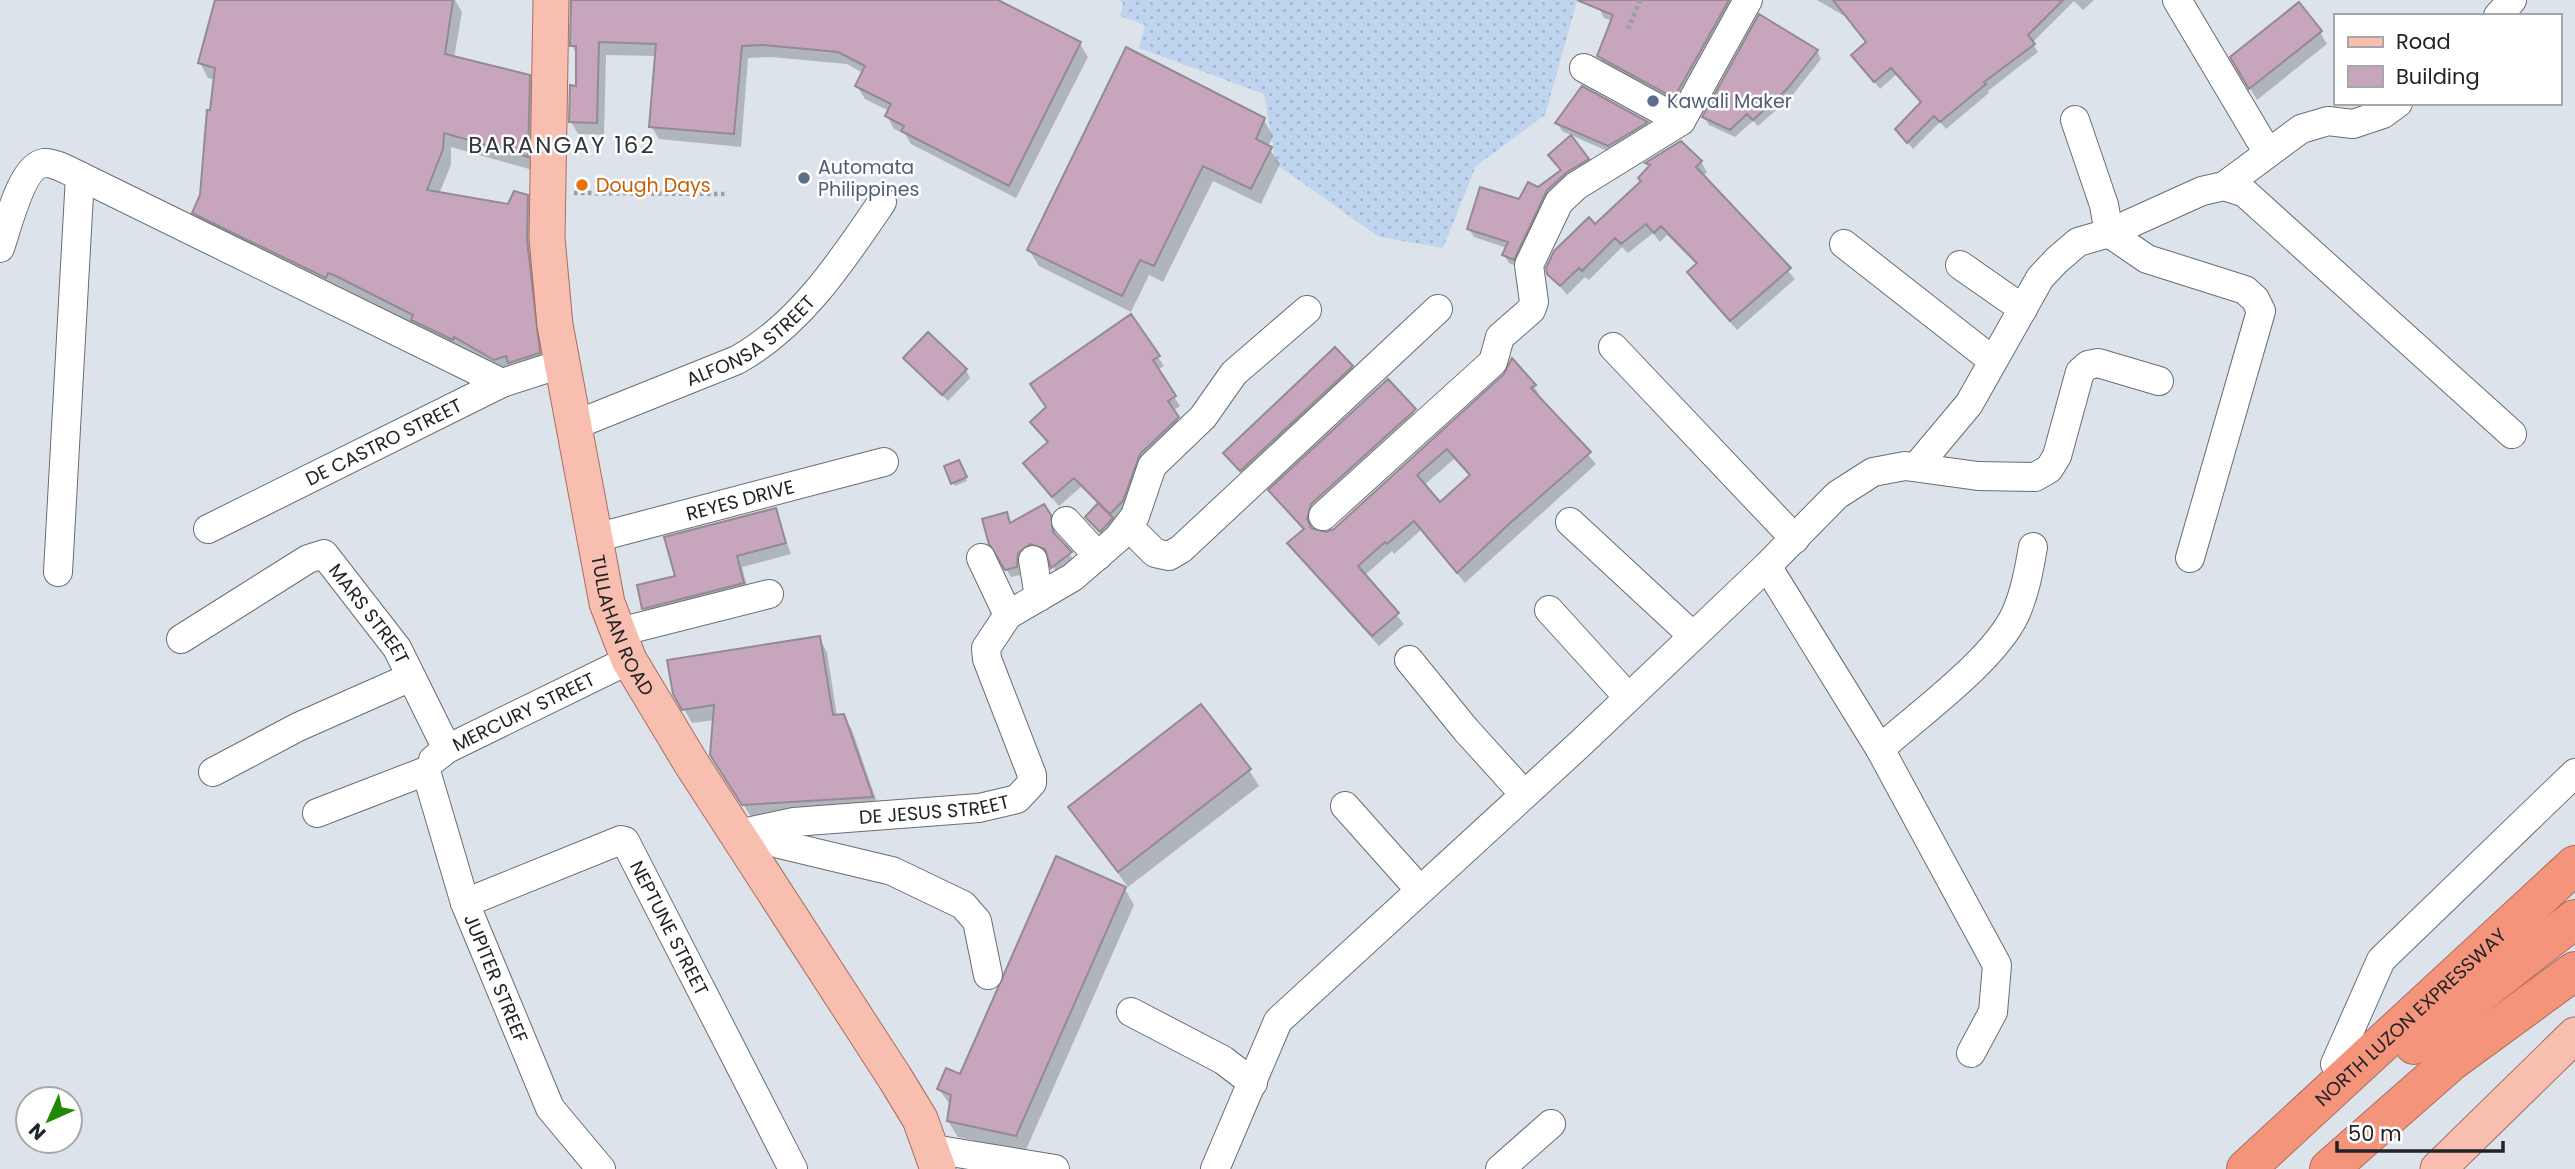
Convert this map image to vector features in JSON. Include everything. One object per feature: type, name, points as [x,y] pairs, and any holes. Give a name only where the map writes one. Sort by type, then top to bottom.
[{"type":"highway","name":"NORTH LUZON EXPRESSWAY","points":[[2248,1169],[2575,866]]},
{"type":"highway","name":"NORTH LUZON EXPRESSWAY","points":[[2248,1169],[2575,919]]},
{"type":"highway","points":[[2329,1169],[2452,1061],[2575,971]]},
{"type":"main road","name":"TULLAHAN ROAD","points":[[551,0],[547,238],[561,364],[575,425],[607,603],[624,646],[750,832],[920,1119],[935,1159]]},
{"type":"main road","points":[[2438,1169],[2575,1035]]},
{"type":"street","points":[[1323,516],[1493,362],[1500,337],[1531,310],[1534,302],[1529,265],[1559,202],[1567,193],[1681,121],[1748,0]]},
{"type":"street","points":[[2177,0],[2268,153]]},
{"type":"street","points":[[2500,14],[2512,0]]},
{"type":"street","points":[[1584,68],[1681,121]]},
{"type":"street","points":[[1917,466],[1969,404],[2040,278],[2078,242],[2109,233],[2202,191],[2224,186],[2301,129],[2328,121],[2353,124],[2382,114],[2395,105]]},
{"type":"street","points":[[2075,120],[2104,205],[2109,233],[2147,259],[2245,290],[2255,299],[2261,310],[2190,558]]},
{"type":"street","points":[[0,248],[18,195],[36,166],[46,162],[80,176],[502,383]]},
{"type":"street","points":[[58,572],[80,176]]},
{"type":"street","points":[[2224,186],[2245,193],[2512,434]]},
{"type":"street","name":"ALFONSA STREET","points":[[575,425],[737,360],[758,348],[785,326],[809,299],[882,202]]},
{"type":"street","points":[[1844,244],[1992,360]]},
{"type":"street","points":[[1960,265],[2023,309]]},
{"type":"street","points":[[1307,310],[1234,373],[1203,417],[1152,466],[1132,521],[1156,554],[1169,556],[1181,549],[1438,309]]},
{"type":"street","points":[[1613,347],[1795,539]]},
{"type":"street","points":[[1215,1169],[1253,1083],[1266,1043],[1278,1021],[1768,566],[1837,495],[1873,472],[1917,466],[1978,476],[2035,477],[2049,469],[2057,456],[2080,372],[2088,365],[2098,363],[2159,381]]},
{"type":"street","name":"DE CASTRO STREET","points":[[208,529],[502,383],[561,364]]},
{"type":"street","name":"REYES DRIVE","points":[[595,538],[884,462]]},
{"type":"street","points":[[1066,521],[1098,556]]},
{"type":"street","name":"DE JESUS STREET","points":[[750,832],[794,822],[979,808],[1017,799],[1025,793],[1032,783],[1032,775],[987,659],[986,648],[1008,615],[1073,578],[1132,521]]},
{"type":"street","points":[[1570,522],[1693,636]]},
{"type":"street","points":[[1880,749],[1983,657],[2014,617],[2029,576],[2033,547]]},
{"type":"street","name":"MARS STREET","points":[[181,639],[308,559],[324,554],[397,648],[447,748]]},
{"type":"street","points":[[981,558],[1008,615]]},
{"type":"street","points":[[1033,560],[1039,597]]},
{"type":"street","points":[[1768,566],[1880,749],[1997,965],[1993,1012],[1971,1054]]},
{"type":"street","name":"MERCURY STREET","points":[[426,771],[434,758],[447,748],[624,646],[769,594]]},
{"type":"street","points":[[1549,610],[1628,697]]},
{"type":"street","points":[[1409,660],[1466,730],[1524,793]]},
{"type":"street","points":[[212,772],[298,727],[411,677]]},
{"type":"street","points":[[317,813],[426,771]]},
{"type":"street","name":"JUPITER STREEF","points":[[426,771],[465,903],[550,1108],[601,1169]]},
{"type":"street","points":[[2335,1064],[2381,960],[2575,772]]},
{"type":"street","points":[[1345,806],[1419,889]]},
{"type":"street","points":[[750,832],[779,844],[892,871],[963,905],[977,921],[988,975]]},
{"type":"street","name":"NEPTUNE STREET","points":[[465,903],[621,840],[629,844],[793,1169]]},
{"type":"street","points":[[1131,1012],[1223,1060],[1253,1083]]},
{"type":"street","points":[[1500,1169],[1551,1124]]},
{"type":"street","points":[[935,1159],[1055,1169]]},
{"type":"path","points":[[1628,29],[1640,0]]},
{"type":"path","points":[[548,192],[727,194]]},
{"type":"shaded area","points":[[1118,0],[1577,1],[1545,115],[1476,166],[1443,248],[1379,237],[1276,164],[1264,94],[1139,48],[1145,25],[1120,16],[1123,3]]},
{"type":"building","points":[[215,0],[453,0],[445,54],[530,75],[528,157],[444,133],[443,149],[427,190],[508,204],[514,191],[528,195],[527,240],[540,353],[508,363],[506,356],[494,360],[454,337],[453,340],[411,320],[413,315],[336,276],[328,273],[326,278],[192,213],[200,195],[207,110],[210,110],[215,68],[198,63]]},
{"type":"building","points":[[571,0],[998,0],[1081,42],[1009,186],[901,131],[904,126],[885,116],[891,104],[855,86],[865,66],[838,52],[763,45],[742,46],[734,134],[649,127],[656,44],[599,42],[597,123],[569,122],[570,85],[576,86],[576,46],[570,46]]},
{"type":"building","points":[[1577,0],[1729,0],[1674,98],[1597,56],[1613,15]]},
{"type":"building","points":[[1833,0],[2063,0],[2028,35],[2035,44],[1984,82],[1986,84],[1940,122],[1934,116],[1907,143],[1895,129],[1921,102],[1891,68],[1874,82],[1851,55],[1866,42]]},
{"type":"building","points":[[2299,2],[2322,31],[2249,89],[2230,57]]},
{"type":"building","points":[[1759,14],[1818,50],[1787,89],[1753,120],[1747,114],[1730,130],[1702,117]]},
{"type":"building","points":[[1126,47],[1265,118],[1256,139],[1272,147],[1251,189],[1203,166],[1154,266],[1140,260],[1122,296],[1027,250]]},
{"type":"building","points":[[1582,86],[1648,122],[1608,146],[1555,123]]},
{"type":"building","points":[[1571,135],[1589,159],[1567,172],[1547,190],[1514,260],[1502,255],[1508,242],[1467,229],[1480,187],[1519,199],[1528,182],[1538,187],[1561,170],[1548,155]]},
{"type":"building","points":[[1681,141],[1702,161],[1696,167],[1791,268],[1730,321],[1687,272],[1697,263],[1661,226],[1654,233],[1646,224],[1621,244],[1615,238],[1582,271],[1579,268],[1560,286],[1547,274],[1546,268],[1554,251],[1589,217],[1595,224],[1641,181],[1638,178],[1650,165],[1645,163]]},
{"type":"building","points":[[1131,314],[1160,356],[1153,360],[1176,396],[1168,401],[1179,417],[1140,454],[1123,501],[1110,514],[1074,478],[1052,497],[1023,463],[1048,442],[1030,422],[1046,407],[1030,384]]},
{"type":"building","points":[[928,332],[967,369],[942,395],[903,358]]},
{"type":"building","points":[[1335,347],[1353,366],[1240,471],[1223,453]]},
{"type":"building","points":[[1512,358],[1536,385],[1531,388],[1591,452],[1457,573],[1414,521],[1387,544],[1385,542],[1358,566],[1399,613],[1372,636],[1287,543],[1304,529],[1268,490],[1388,379],[1416,409],[1311,504],[1307,519],[1311,528],[1326,532],[1334,529],[1504,374]],"holes":[[[1447,449],[1470,475],[1440,502],[1417,475]]]},
{"type":"building","points":[[959,460],[967,477],[951,484],[944,466]]},
{"type":"building","points":[[1098,503],[1113,518],[1100,532],[1085,517]]},
{"type":"building","points":[[1044,504],[1051,515],[1053,532],[1072,552],[1051,568],[1045,549],[1030,544],[1018,553],[1017,567],[1005,570],[989,544],[982,519],[1007,512],[1010,523]]},
{"type":"building","points":[[776,508],[786,543],[737,556],[744,583],[642,609],[637,585],[675,576],[664,537]]},
{"type":"building","points":[[820,636],[833,715],[844,714],[873,797],[742,805],[710,755],[714,705],[682,710],[673,694],[667,660]]},
{"type":"building","points":[[1201,704],[1251,769],[1118,872],[1068,807]]},
{"type":"building","points":[[1056,856],[1126,887],[1016,1136],[947,1121],[951,1095],[937,1089],[946,1068],[960,1074]]},
{"type":"place","name":"Kawali Maker","points":[[1653,101]]},
{"type":"place","name":"Automata Philippines","points":[[804,178]]},
{"type":"place","name":"Dough Days","points":[[582,185]]},
{"type":"district","name":"BARANGAY 162","points":[[562,145]]}]
